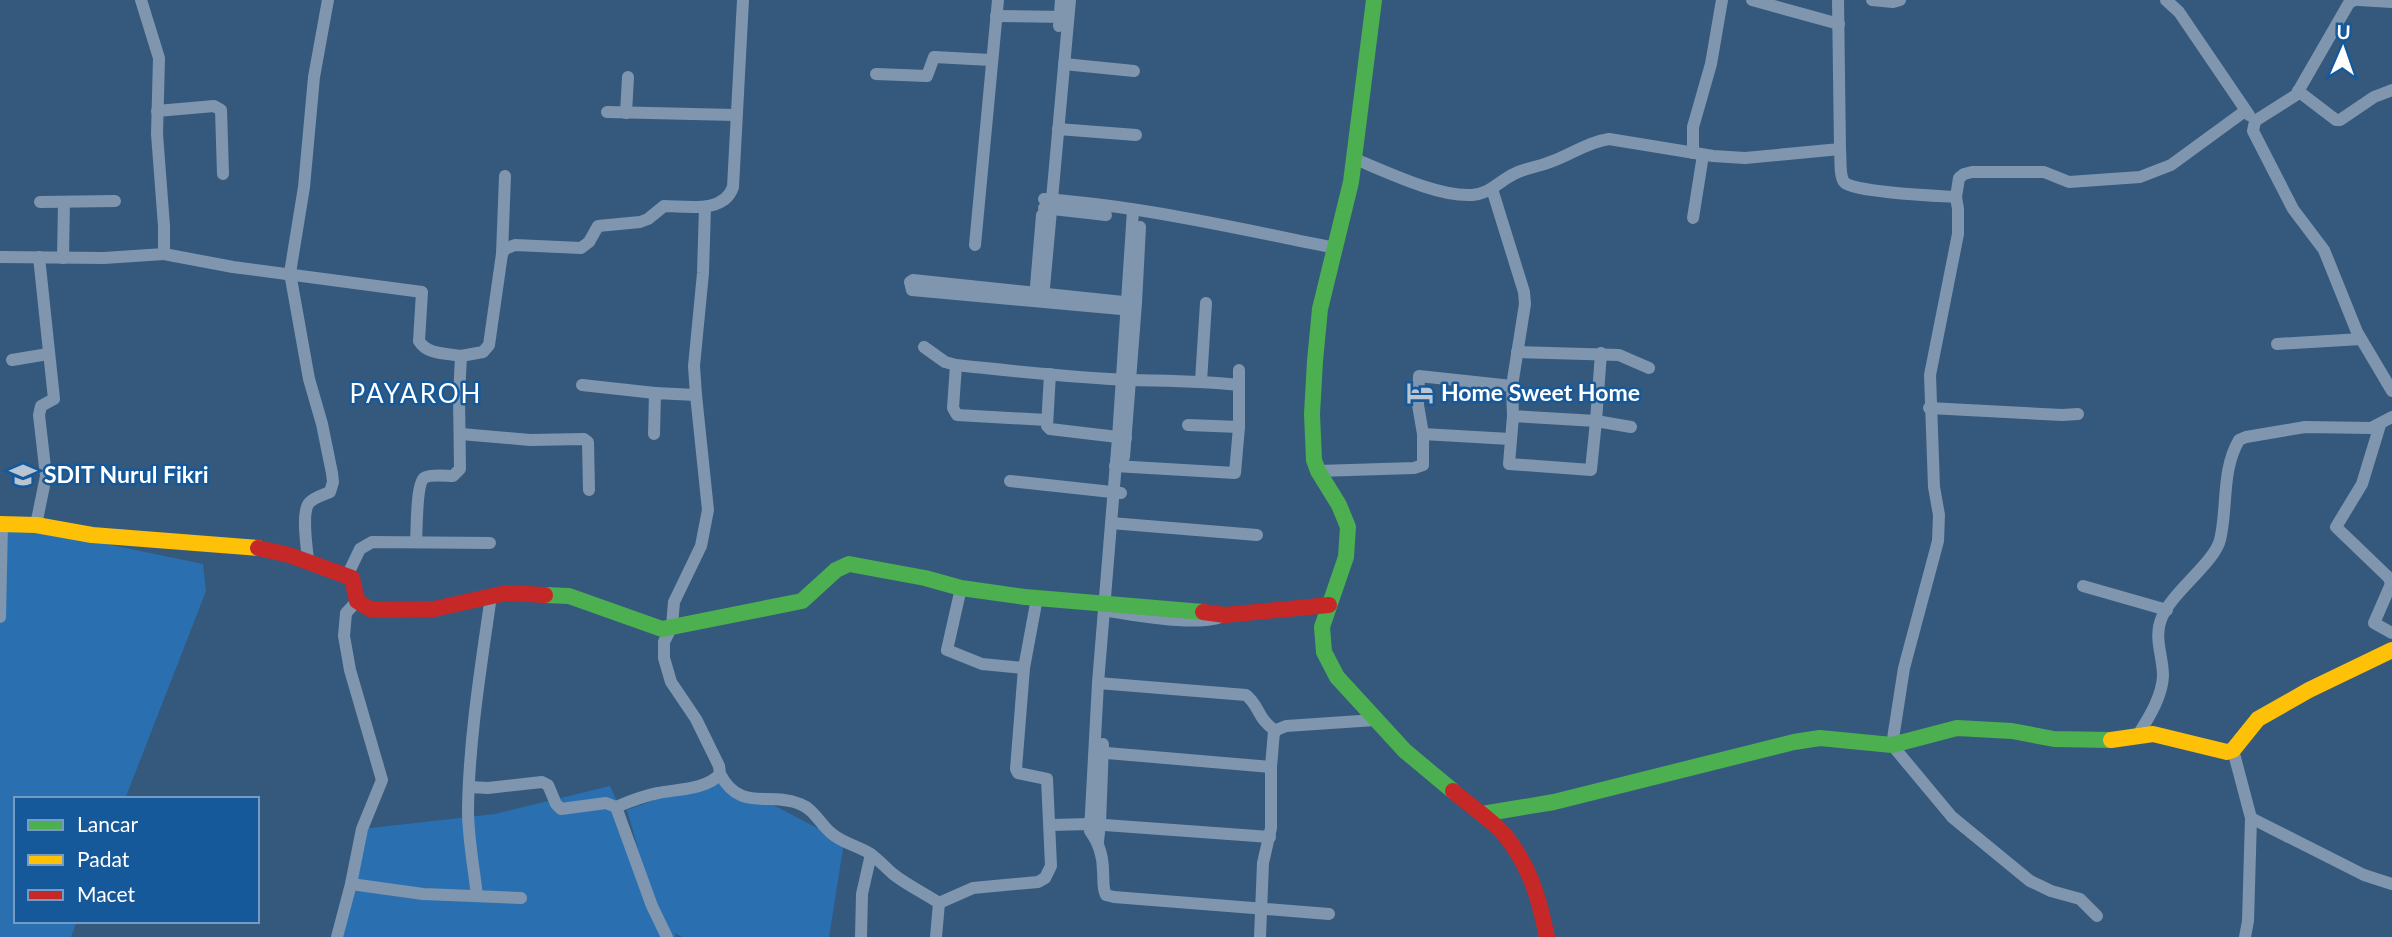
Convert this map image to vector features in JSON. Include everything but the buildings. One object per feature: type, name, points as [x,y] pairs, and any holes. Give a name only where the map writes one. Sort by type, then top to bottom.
[{"type":"street","points":[[141,0],[159,58],[157,111],[164,254]]},
{"type":"street","points":[[308,561],[305,512],[315,498],[330,492],[333,482],[322,424],[309,379],[290,273],[304,187],[314,77],[328,0]]},
{"type":"street","points":[[502,254],[505,249],[515,245],[581,248],[589,242],[598,226],[604,223],[640,222],[664,206],[705,207],[722,202],[730,196],[733,187],[743,0]]},
{"type":"street","points":[[975,245],[998,0]]},
{"type":"street","points":[[1047,204],[1064,64],[1064,17],[1061,0]]},
{"type":"street","points":[[1039,297],[1064,17],[1070,0]]},
{"type":"street","points":[[1374,0],[1354,159],[1320,309],[1315,361],[1312,414],[1314,460],[1348,527],[1346,557],[1322,627],[1324,652],[1337,677],[1405,751],[1502,832],[1522,859],[1538,894],[1547,937]]},
{"type":"street","points":[[1693,218],[1698,154],[1693,127],[1711,64],[1722,0]]},
{"type":"street","points":[[1752,0],[1839,24]]},
{"type":"street","points":[[1838,0],[1840,149],[1843,179],[1848,185],[1891,193],[1956,197]]},
{"type":"street","points":[[1872,0],[1900,0]]},
{"type":"street","points":[[2166,0],[2179,12],[2245,111],[2255,121]]},
{"type":"street","points":[[2392,2],[2357,0],[2349,3],[2298,91],[2291,99],[2255,121],[2253,131],[2293,209],[2324,250],[2361,339],[2392,391]]},
{"type":"street","points":[[996,16],[1064,17]]},
{"type":"street","points":[[876,74],[927,76],[934,57],[991,60]]},
{"type":"street","points":[[1064,64],[1134,71]]},
{"type":"street","points":[[626,113],[628,77]]},
{"type":"street","points":[[2298,91],[2336,120],[2340,120],[2374,97],[2392,90]]},
{"type":"street","points":[[157,111],[215,106],[221,110],[223,174]]},
{"type":"street","points":[[2097,916],[2080,899],[2051,891],[2030,881],[1952,817],[1892,745],[1905,668],[1938,541],[1939,515],[1934,487],[1929,408],[1931,363],[1958,234],[1956,197],[1959,178],[1972,172],[2044,172],[2069,182],[2140,177],[2171,166],[2245,111]]},
{"type":"street","points":[[607,112],[735,115]]},
{"type":"street","points":[[1058,130],[1136,135]]},
{"type":"street","points":[[1354,159],[1417,184],[1461,195],[1474,195],[1492,189],[1511,175],[1550,162],[1594,141],[1609,139],[1698,154],[1745,158],[1840,149]]},
{"type":"street","points":[[0,257],[64,258],[164,254],[233,267],[422,292],[421,345],[431,351],[461,356],[483,352],[489,345],[502,254],[505,176]]},
{"type":"street","points":[[1492,189],[1524,292],[1525,304],[1512,386],[1513,416],[1509,464],[1591,470],[1594,462],[1601,353]]},
{"type":"street","points":[[40,202],[116,201]]},
{"type":"street","points":[[64,202],[64,258]]},
{"type":"street","points":[[1047,204],[1244,232],[1335,252]]},
{"type":"street","points":[[705,207],[703,274],[694,366],[708,510],[701,546],[674,602],[672,626],[664,642],[664,658],[671,682],[696,719],[727,787],[740,797],[802,804],[812,811],[830,832],[844,842],[871,854],[893,874],[939,903]]},
{"type":"street","points":[[1136,215],[1122,438],[1101,683],[1096,831],[1103,863],[1103,889],[1107,895],[1114,897],[1329,914]]},
{"type":"street","points":[[36,525],[46,476],[39,415],[41,406],[54,399],[39,257]]},
{"type":"street","points":[[1039,297],[912,290],[910,282],[913,280],[1131,306]]},
{"type":"street","points":[[1201,381],[1206,303]]},
{"type":"street","points":[[2277,344],[2361,339]]},
{"type":"street","points":[[924,347],[945,362],[956,365],[1050,374],[1239,385]]},
{"type":"street","points":[[1517,352],[1619,355],[1649,368]]},
{"type":"street","points":[[12,360],[48,354]]},
{"type":"street","points":[[416,542],[422,480],[426,477],[457,474],[460,469],[461,356]]},
{"type":"street","points":[[956,365],[953,408],[957,415],[1047,420]]},
{"type":"street","points":[[1119,467],[1235,473],[1239,427],[1239,370]]},
{"type":"street","points":[[1050,374],[1047,420],[1050,429],[1122,438]]},
{"type":"street","points":[[1318,471],[1414,468],[1423,465],[1423,434],[1418,405],[1419,376],[1512,386]]},
{"type":"street","points":[[582,385],[696,395]]},
{"type":"street","points":[[654,434],[655,393]]},
{"type":"street","points":[[1929,408],[2078,414]]},
{"type":"street","points":[[1513,416],[1596,421],[1631,427]]},
{"type":"street","points":[[2138,735],[2155,706],[2160,691],[2163,675],[2157,640],[2162,617],[2175,596],[2218,545],[2226,481],[2231,458],[2239,440],[2305,427],[2360,429],[2380,425],[2392,418]]},
{"type":"street","points":[[1188,425],[1239,427]]},
{"type":"street","points":[[2380,425],[2362,484],[2336,527],[2389,578],[2390,584],[2374,623],[2392,633]]},
{"type":"street","points":[[461,434],[530,440],[584,439],[588,442],[589,491]]},
{"type":"street","points":[[1423,434],[1510,439]]},
{"type":"street","points":[[1010,481],[1117,492]]},
{"type":"street","points":[[1115,523],[1257,536]]},
{"type":"street","points":[[0,617],[1,524],[36,525],[92,535],[260,548],[308,561],[352,578]]},
{"type":"street","points":[[490,543],[372,542],[360,549],[347,576],[352,578],[358,601],[370,609],[434,609],[506,593],[569,596],[659,629],[802,601],[814,594],[841,565],[849,564],[925,578],[961,588],[1107,607],[1225,615],[1329,605]]},
{"type":"street","points":[[2083,586],[2166,610]]},
{"type":"street","points":[[961,588],[947,650],[982,664],[1024,668]]},
{"type":"street","points":[[477,896],[470,836],[470,787],[476,704],[491,596]]},
{"type":"street","points":[[939,903],[973,888],[1027,884],[1045,878],[1051,866],[1047,779],[1024,776],[1018,774],[1016,769],[1024,668],[1044,599]]},
{"type":"street","points":[[337,937],[362,829],[382,780],[356,696],[345,645],[346,613],[358,601]]},
{"type":"street","points":[[1482,814],[1554,802],[1794,741],[1820,738],[1892,745],[1957,728],[2012,731],[2054,739],[2102,741],[2153,734],[2219,752],[2233,750],[2258,719],[2309,690],[2392,650]]},
{"type":"street","points":[[1101,683],[1246,695],[1252,700],[1265,724],[1276,731]]},
{"type":"street","points":[[1260,937],[1263,863],[1269,841],[1271,767],[1276,731],[1286,726],[1375,720]]},
{"type":"street","points":[[2233,750],[2251,818],[2248,921],[2245,937]]},
{"type":"street","points":[[1098,752],[1271,767]]},
{"type":"street","points":[[470,787],[488,788],[542,782],[548,785],[561,809],[606,803],[616,807],[657,793],[696,787],[720,774]]},
{"type":"street","points":[[616,807],[652,906],[667,937]]},
{"type":"street","points":[[2251,818],[2364,875],[2392,884]]},
{"type":"street","points":[[1050,825],[1075,826],[1096,831],[1269,841]]},
{"type":"street","points":[[861,937],[862,894],[871,854]]},
{"type":"street","points":[[351,884],[423,894],[521,898]]},
{"type":"street","points":[[936,937],[939,903]]},
{"type":"shaded area","points":[[0,522],[203,564],[206,591],[126,797],[14,797],[14,923],[76,923],[71,937],[0,937]]},
{"type":"shaded area","points":[[719,777],[844,842],[829,937],[682,937],[675,933],[676,937],[343,937],[362,829],[495,814],[610,786],[638,848],[627,810]]},
{"type":"traffic: fast","points":[[1374,0],[1351,182],[1320,309],[1315,361],[1312,414],[1314,460],[1348,527],[1346,557],[1322,627],[1324,652],[1337,677],[1405,751],[1453,791]]},
{"type":"traffic: fast","points":[[545,595],[569,596],[662,629],[802,601],[836,570],[849,564],[925,578],[961,588],[1025,597],[1203,612]]},
{"type":"traffic: fast","points":[[1482,814],[1554,802],[1794,742],[1820,738],[1892,745],[1957,728],[2012,731],[2054,739],[2111,740]]},
{"type":"traffic: slow","points":[[0,524],[36,525],[92,535],[258,548]]},
{"type":"traffic: slow","points":[[2111,740],[2153,734],[2227,752],[2233,750],[2258,719],[2309,690],[2392,650]]},
{"type":"traffic: jam","points":[[258,548],[289,555],[352,578],[357,601],[370,609],[434,609],[506,593],[545,595]]},
{"type":"traffic: jam","points":[[1203,612],[1225,615],[1329,605]]},
{"type":"traffic: jam","points":[[1453,791],[1497,827],[1520,857],[1532,882],[1547,937]]},
{"type":"place","name":"Home Sweet Home","points":[[1420,393]]},
{"type":"place","name":"SDIT Nurul Fikri","points":[[23,475]]},
{"type":"district","name":"PAYAROH","points":[[416,394]]}]
